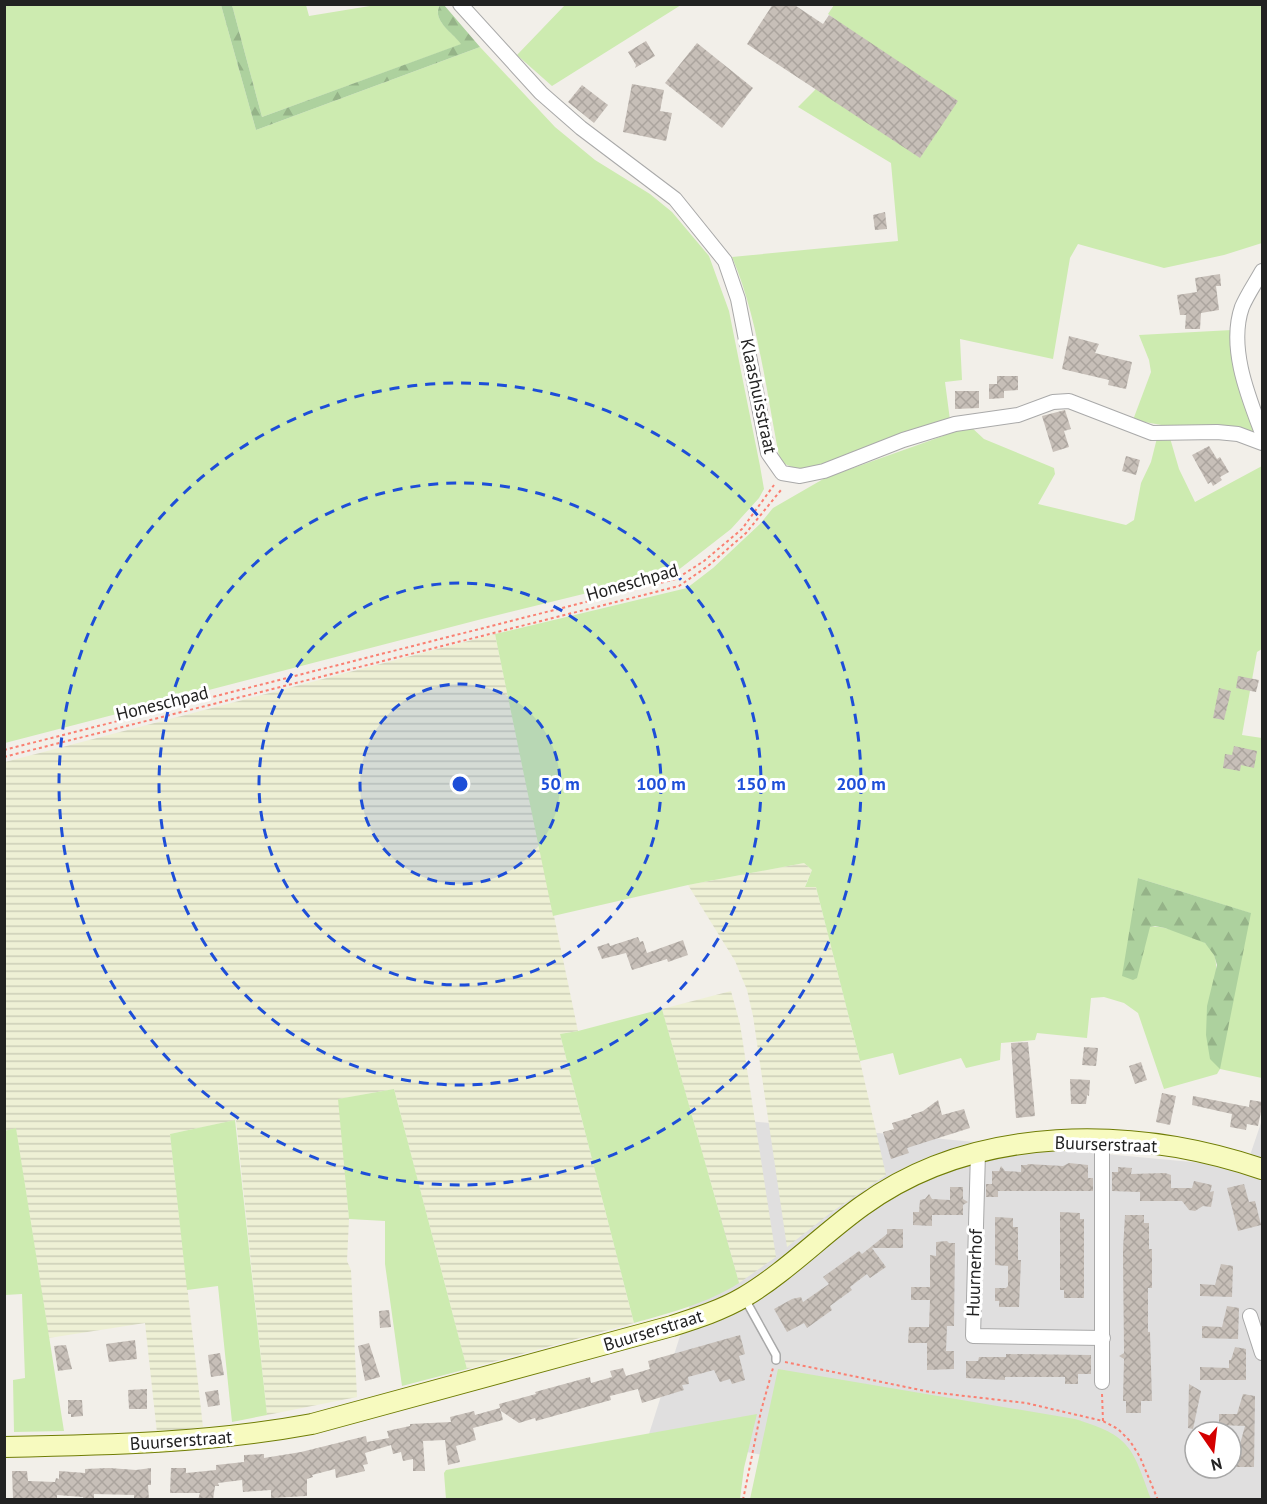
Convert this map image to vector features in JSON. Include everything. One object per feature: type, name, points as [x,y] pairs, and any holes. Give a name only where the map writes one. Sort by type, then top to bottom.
[{"type":"main road","name":"Buurserstraat","points":[[4,1447],[199,1440],[312,1424],[672,1326],[715,1311],[744,1297],[863,1205],[916,1175],[978,1152],[1015,1143],[1102,1140],[1174,1146],[1209,1153],[1263,1169]]},
{"type":"street","name":"Klaashuisstraat","points":[[460,4],[541,93],[581,128],[675,200],[725,261],[738,298],[768,453],[782,473],[800,476],[824,471],[903,440],[955,424],[1018,415],[1061,401],[1069,401],[1091,408],[1152,433],[1217,432],[1238,434],[1263,443]]},
{"type":"street","points":[[1263,271],[1243,306],[1238,323],[1243,376],[1263,433]]},
{"type":"street","points":[[1102,1140],[1102,1382]]},
{"type":"street","name":"Huurnerhof","points":[[978,1152],[973,1336],[1103,1338]]},
{"type":"street","points":[[1250,1316],[1263,1353]]},
{"type":"lane","points":[[744,1297],[776,1354],[776,1360]]},
{"type":"path","name":"Honeschpad","points":[[4,750],[676,579],[704,561],[742,528],[782,473]]},
{"type":"path","name":"Honeschpad","points":[[4,757],[679,586],[708,566],[747,533],[781,490],[782,473]]},
{"type":"path","points":[[743,1500],[761,1411],[776,1360],[930,1392],[1026,1403],[1103,1421],[1118,1429],[1130,1441],[1140,1457],[1158,1500]]},
{"type":"path","points":[[1102,1382],[1103,1421]]},
{"type":"shaded area","points":[[1262,1120],[1262,1499],[975,1499],[970,1493],[649,1434],[748,1121],[1246,1167]]},
{"type":"green space","points":[[5,5],[221,5],[256,130],[480,47],[555,127],[595,160],[650,194],[672,212],[709,256],[729,311],[764,489],[759,498],[731,529],[677,571],[478,620],[5,743]]},
{"type":"green space","points":[[221,5],[232,5],[262,117],[461,44],[438,16],[440,5],[444,5],[480,47],[256,130]]},
{"type":"green space","points":[[232,5],[306,5],[309,16],[376,5],[440,5],[438,15],[440,21],[462,44],[262,117]]},
{"type":"green space","points":[[565,5],[681,5],[552,86],[517,55]]},
{"type":"green space","points":[[834,5],[1262,5],[1262,243],[1224,255],[1164,268],[1078,244],[1070,258],[1053,359],[960,339],[962,380],[945,382],[950,420],[817,468],[793,468],[785,464],[780,461],[749,305],[732,257],[898,241],[891,163],[798,107],[814,91],[858,36],[828,14]]},
{"type":"green space","points":[[1232,330],[1260,435],[1226,427],[1173,427],[1133,420],[1151,372],[1139,335]]},
{"type":"green space","points":[[970,426],[984,439],[1054,468],[1055,474],[1038,504],[1126,525],[1134,520],[1141,483],[1151,462],[1157,438],[1170,438],[1179,469],[1195,502],[1262,466],[1262,649],[1257,652],[1242,735],[1262,738],[1262,1078],[1220,1069],[1217,1074],[1164,1089],[1138,1013],[1124,1003],[1104,997],[1091,998],[1087,1038],[1037,1033],[1035,1040],[1001,1043],[1000,1060],[966,1068],[961,1058],[899,1075],[893,1053],[860,1061],[816,887],[805,887],[812,870],[804,863],[688,885],[553,916],[495,634],[687,588],[713,568],[760,524],[773,508],[825,478],[943,436],[953,429]],"holes":[[[1138,878],[1250,913],[1216,973],[1215,956],[1205,943],[1161,927],[1150,927]]]},
{"type":"green space","points":[[495,634],[578,1031],[560,1034],[634,1323],[467,1369],[394,1089],[339,1099],[349,1219],[347,1261],[351,1270],[357,1397],[267,1415],[236,1120],[170,1134],[203,1427],[157,1433],[145,1323],[49,1338],[16,1129],[5,1131],[5,762]]},
{"type":"green space","points":[[804,863],[812,870],[805,886],[816,887],[886,1175],[833,1211],[787,1247],[753,1016],[747,990],[735,961],[688,885]]},
{"type":"green space","points":[[1138,878],[1251,913],[1220,1069],[1210,1059],[1206,1035],[1207,1006],[1217,965],[1214,955],[1205,943],[1165,928],[1150,927],[1137,978],[1133,980],[1122,976]]},
{"type":"green space","points":[[731,991],[740,1024],[776,1257],[739,1283],[662,1009]]},
{"type":"green space","points":[[662,1009],[739,1283],[702,1302],[634,1323],[560,1034]]},
{"type":"green space","points":[[394,1089],[467,1369],[402,1386],[385,1264],[385,1221],[349,1219],[338,1099]]},
{"type":"green space","points":[[235,1120],[267,1415],[232,1422],[218,1286],[187,1290],[170,1134]]},
{"type":"green space","points":[[16,1128],[64,1431],[14,1432],[13,1380],[25,1378],[22,1294],[5,1295],[4,1131]]},
{"type":"green space","points":[[778,1369],[1075,1419],[1094,1425],[1119,1438],[1127,1446],[1139,1467],[1151,1499],[750,1499]]},
{"type":"green space","points":[[757,1414],[744,1468],[740,1499],[446,1499],[444,1473],[446,1470]]},
{"type":"building","points":[[773,4],[793,4],[823,24],[829,15],[958,101],[920,158],[747,44]]},
{"type":"building","points":[[646,41],[655,56],[635,68],[636,65],[628,52]]},
{"type":"building","points":[[697,43],[753,88],[722,128],[665,83]]},
{"type":"building","points":[[632,84],[664,90],[660,111],[672,113],[666,141],[623,132]]},
{"type":"building","points":[[582,85],[608,105],[594,123],[568,102]]},
{"type":"building","points":[[885,212],[887,229],[875,230],[873,215]]},
{"type":"building","points":[[1220,274],[1221,286],[1216,286],[1219,310],[1201,313],[1200,329],[1185,329],[1186,315],[1180,315],[1177,295],[1197,292],[1195,278]]},
{"type":"building","points":[[1069,336],[1099,344],[1095,353],[1132,362],[1126,389],[1108,385],[1109,380],[1062,369]]},
{"type":"building","points":[[997,376],[1018,376],[1018,390],[1004,391],[1004,398],[989,399],[989,384],[997,384]]},
{"type":"building","points":[[955,391],[979,391],[979,408],[955,409]]},
{"type":"building","points":[[1065,410],[1071,429],[1064,431],[1069,447],[1053,452],[1042,416]]},
{"type":"building","points":[[1209,446],[1217,459],[1220,457],[1229,472],[1220,477],[1222,480],[1213,486],[1211,482],[1208,484],[1192,455]]},
{"type":"building","points":[[1126,456],[1140,460],[1136,475],[1122,471]]},
{"type":"building","points":[[1238,676],[1259,680],[1256,692],[1236,688]]},
{"type":"building","points":[[1219,688],[1231,691],[1224,720],[1213,718]]},
{"type":"building","points":[[1234,746],[1257,751],[1254,768],[1241,765],[1240,771],[1223,768],[1225,754],[1232,755]]},
{"type":"building","points":[[638,937],[640,942],[643,941],[647,953],[683,940],[688,955],[632,970],[626,953],[602,959],[597,947],[609,943],[610,946]]},
{"type":"building","points":[[1028,1042],[1035,1116],[1016,1118],[1011,1043]]},
{"type":"building","points":[[1084,1047],[1098,1048],[1096,1066],[1082,1065]]},
{"type":"building","points":[[1141,1062],[1147,1080],[1135,1084],[1129,1066]]},
{"type":"building","points":[[1070,1079],[1090,1080],[1086,1104],[1071,1104]]},
{"type":"building","points":[[1162,1093],[1176,1096],[1170,1125],[1156,1122]]},
{"type":"building","points":[[1193,1096],[1249,1107],[1250,1100],[1263,1102],[1258,1126],[1247,1124],[1246,1130],[1230,1127],[1232,1114],[1192,1105]]},
{"type":"building","points":[[938,1100],[942,1115],[964,1109],[970,1128],[907,1148],[909,1153],[891,1159],[883,1132],[894,1129],[892,1123],[912,1117],[911,1115],[923,1111]]},
{"type":"building","points":[[1069,1163],[1088,1165],[1088,1178],[1093,1178],[1093,1191],[998,1191],[998,1197],[986,1197],[986,1184],[992,1184],[992,1171],[999,1171],[1001,1166],[1005,1171],[1021,1172],[1021,1165],[1063,1166]]},
{"type":"building","points":[[1118,1167],[1132,1168],[1131,1174],[1165,1173],[1171,1175],[1171,1188],[1192,1188],[1194,1181],[1212,1185],[1210,1192],[1214,1191],[1211,1207],[1203,1206],[1195,1211],[1189,1210],[1182,1201],[1140,1201],[1140,1192],[1112,1191],[1112,1172],[1118,1172]]},
{"type":"building","points":[[1244,1184],[1249,1202],[1255,1201],[1261,1225],[1238,1231],[1227,1188]]},
{"type":"building","points":[[950,1187],[963,1187],[963,1199],[968,1202],[963,1205],[963,1215],[932,1215],[932,1226],[913,1225],[913,1212],[919,1212],[920,1200],[925,1199],[929,1194],[932,1199],[950,1200]]},
{"type":"building","points":[[1060,1212],[1080,1213],[1080,1219],[1084,1219],[1084,1298],[1064,1298],[1064,1290],[1060,1290]]},
{"type":"building","points":[[1125,1215],[1144,1215],[1144,1223],[1149,1223],[1149,1249],[1152,1249],[1152,1288],[1148,1288],[1148,1332],[1150,1332],[1152,1401],[1141,1401],[1141,1413],[1126,1413],[1126,1401],[1123,1401],[1124,1359],[1119,1356],[1124,1353]]},
{"type":"building","points":[[995,1217],[1013,1218],[1013,1227],[1018,1227],[1018,1260],[1021,1260],[1019,1307],[999,1307],[999,1301],[995,1301],[995,1288],[1008,1286],[1008,1266],[995,1265]]},
{"type":"building","points":[[887,1229],[903,1229],[903,1248],[872,1248],[886,1267],[870,1278],[867,1274],[850,1287],[852,1290],[830,1306],[832,1310],[807,1328],[804,1323],[787,1332],[774,1309],[792,1299],[801,1297],[803,1302],[829,1284],[823,1277],[859,1251],[862,1254],[887,1234]]},
{"type":"building","points":[[936,1242],[955,1243],[954,1326],[947,1326],[946,1351],[954,1351],[954,1369],[927,1370],[927,1343],[908,1343],[909,1327],[929,1327],[930,1300],[911,1300],[911,1287],[930,1287],[930,1255],[936,1256]]},
{"type":"building","points":[[1221,1264],[1233,1266],[1232,1297],[1200,1296],[1200,1284],[1215,1285]]},
{"type":"building","points":[[1227,1306],[1239,1308],[1238,1339],[1202,1338],[1202,1326],[1222,1327]]},
{"type":"building","points":[[389,1310],[391,1327],[380,1328],[379,1311]]},
{"type":"building","points":[[740,1335],[745,1354],[739,1356],[745,1380],[732,1384],[730,1379],[720,1382],[714,1370],[688,1377],[689,1384],[682,1385],[684,1390],[642,1403],[638,1389],[610,1396],[611,1400],[536,1421],[535,1418],[519,1423],[501,1411],[499,1404],[536,1394],[535,1392],[590,1377],[591,1383],[612,1377],[610,1371],[623,1368],[626,1376],[650,1369],[648,1361]]},
{"type":"building","points":[[135,1340],[137,1359],[109,1362],[106,1344]]},
{"type":"building","points":[[369,1343],[380,1377],[365,1381],[358,1346]]},
{"type":"building","points":[[66,1345],[72,1369],[58,1371],[54,1346]]},
{"type":"building","points":[[1235,1347],[1246,1349],[1246,1380],[1200,1380],[1200,1367],[1229,1368],[1229,1360],[1231,1360]]},
{"type":"building","points":[[220,1353],[224,1375],[211,1377],[208,1355]]},
{"type":"building","points":[[1006,1354],[1091,1355],[1091,1374],[1078,1374],[1078,1384],[1065,1384],[1065,1377],[1005,1377],[1005,1380],[966,1378],[966,1361],[978,1361],[979,1357],[1006,1357]]},
{"type":"building","points":[[1189,1384],[1201,1391],[1195,1420],[1188,1420]]},
{"type":"building","points":[[147,1389],[147,1409],[129,1409],[128,1390]]},
{"type":"building","points":[[218,1390],[220,1405],[208,1407],[205,1392]]},
{"type":"building","points":[[1243,1394],[1255,1396],[1254,1467],[1243,1467],[1245,1426],[1243,1426],[1243,1420],[1219,1420],[1219,1414],[1237,1414]]},
{"type":"building","points":[[68,1400],[82,1400],[83,1416],[71,1417],[71,1414],[68,1414]]},
{"type":"building","points":[[500,1408],[503,1420],[473,1428],[476,1440],[456,1446],[460,1462],[448,1465],[445,1440],[423,1441],[425,1471],[413,1471],[413,1459],[403,1461],[401,1452],[393,1454],[391,1445],[365,1453],[368,1464],[363,1465],[365,1471],[336,1478],[335,1469],[312,1475],[313,1477],[307,1479],[307,1496],[271,1498],[271,1490],[243,1492],[242,1480],[218,1483],[219,1486],[215,1486],[213,1500],[198,1500],[200,1493],[170,1493],[171,1468],[186,1468],[186,1473],[216,1470],[216,1465],[244,1462],[244,1455],[264,1454],[264,1458],[301,1452],[366,1436],[367,1442],[389,1438],[387,1431],[410,1426],[410,1424],[451,1422],[450,1417],[474,1411],[475,1415]]},
{"type":"building","points":[[151,1468],[151,1485],[148,1485],[149,1500],[134,1500],[134,1495],[94,1494],[94,1500],[57,1495],[57,1500],[13,1499],[12,1471],[27,1471],[28,1481],[55,1482],[56,1478],[59,1479],[59,1471],[85,1473],[85,1469],[136,1470]]}]
